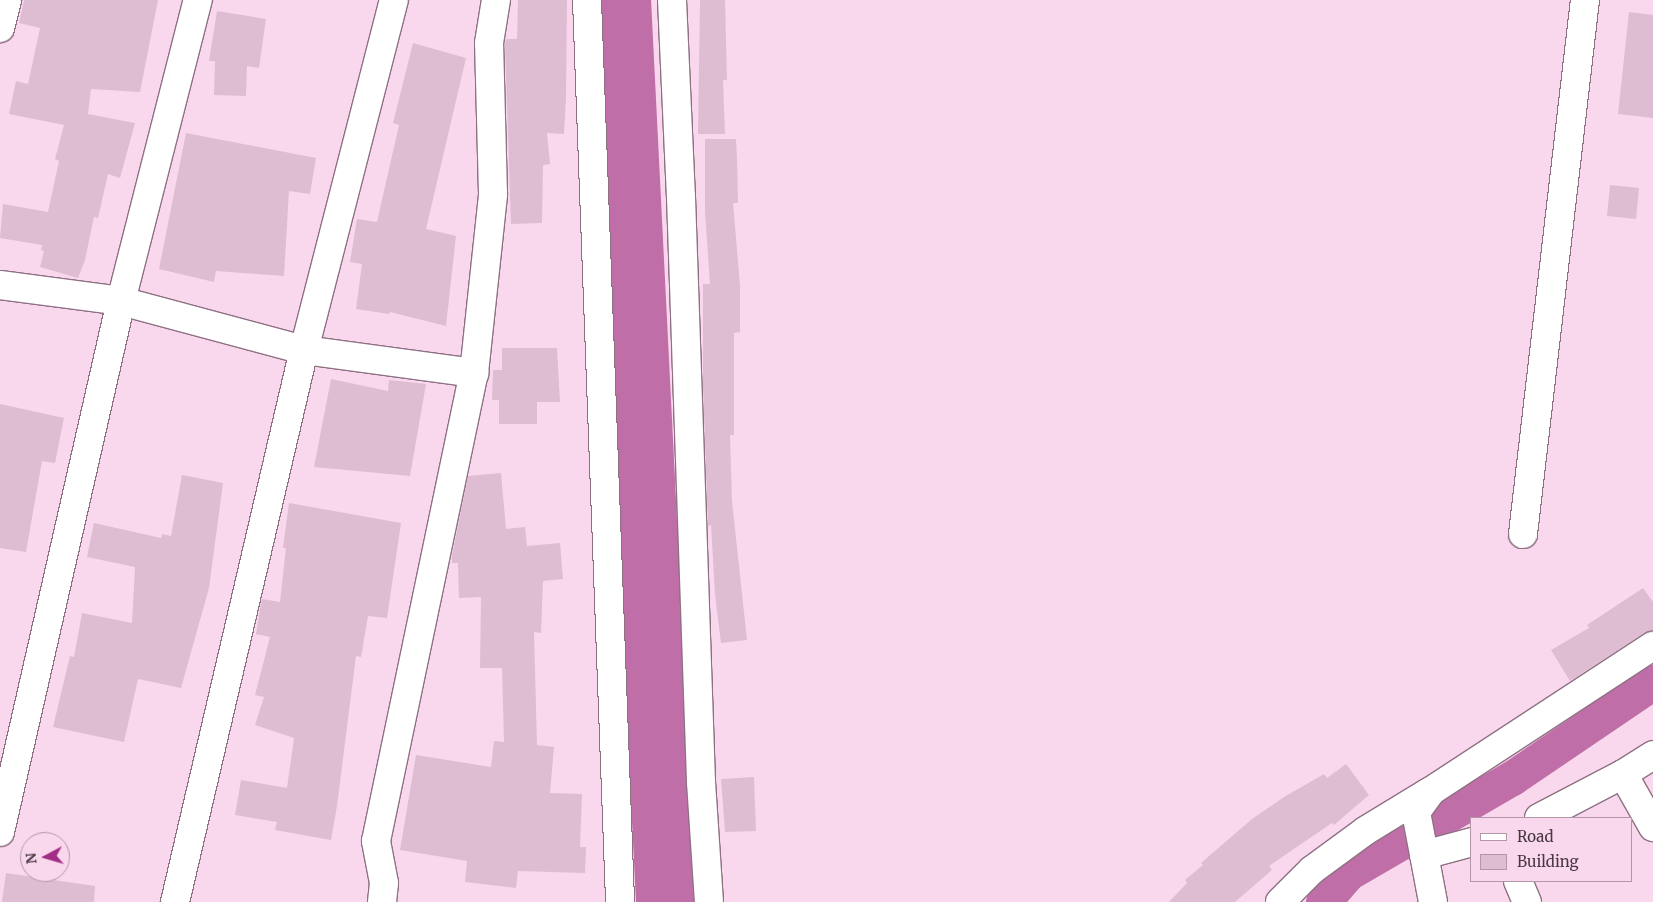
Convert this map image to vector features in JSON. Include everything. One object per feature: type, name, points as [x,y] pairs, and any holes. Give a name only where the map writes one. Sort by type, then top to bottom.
[{"type":"street","points":[[0,28],[7,0]]},
{"type":"street","points":[[0,832],[121,301],[198,0]]},
{"type":"street","points":[[176,902],[304,350],[394,0]]},
{"type":"street","points":[[382,902],[384,884],[376,842],[474,373],[493,194],[489,43],[496,0]]},
{"type":"street","points":[[587,0],[620,902]]},
{"type":"street","points":[[672,0],[682,197],[701,782],[709,902]]},
{"type":"street","points":[[1523,534],[1585,0]]},
{"type":"street","points":[[0,285],[121,301],[304,350],[474,373]]},
{"type":"street","points":[[1280,902],[1312,870],[1365,831],[1424,801],[1653,646]]},
{"type":"street","points":[[1541,817],[1624,774],[1653,755]]},
{"type":"street","points":[[1624,774],[1653,827]]},
{"type":"street","points":[[1424,801],[1422,848],[1433,902]]},
{"type":"street","points":[[1422,848],[1470,842]]},
{"type":"street","points":[[1518,882],[1527,902]]},
{"type":"building","points":[[24,0],[158,0],[140,92],[91,89],[88,114],[135,123],[120,178],[108,174],[98,218],[94,217],[85,260],[78,278],[40,267],[44,251],[41,250],[42,245],[0,238],[3,204],[48,212],[59,161],[55,159],[64,125],[9,114],[16,81],[28,84],[40,28],[19,23]]},
{"type":"building","points":[[518,0],[567,0],[564,134],[547,133],[550,164],[543,165],[542,223],[511,224],[505,44],[506,39],[517,39]]},
{"type":"building","points":[[700,0],[725,0],[727,80],[723,80],[725,134],[698,134]]},
{"type":"building","points":[[217,11],[266,19],[259,68],[247,66],[246,96],[214,95],[215,61],[209,61]]},
{"type":"building","points":[[1629,12],[1653,15],[1653,118],[1618,114]]},
{"type":"building","points":[[413,43],[466,58],[426,229],[456,236],[446,326],[390,312],[389,314],[356,309],[362,264],[350,262],[357,219],[377,222],[399,125],[393,123]]},
{"type":"building","points":[[186,133],[316,158],[310,194],[289,191],[284,276],[216,271],[214,282],[159,269]]},
{"type":"building","points":[[705,139],[736,139],[737,160],[738,203],[733,203],[740,285],[740,332],[734,333],[734,435],[730,435],[732,501],[747,640],[721,643],[715,594],[711,525],[708,526],[703,386],[703,284],[710,284],[705,211]]},
{"type":"building","points":[[1610,185],[1639,188],[1636,219],[1607,216]]},
{"type":"building","points":[[502,348],[557,348],[560,402],[537,402],[537,424],[499,424],[499,400],[492,400],[493,370],[502,370]]},
{"type":"building","points":[[331,379],[388,391],[389,380],[426,384],[410,476],[314,467]]},
{"type":"building","points":[[0,404],[64,418],[55,463],[42,461],[26,552],[0,548]]},
{"type":"building","points":[[501,473],[506,529],[525,527],[527,546],[560,543],[563,579],[543,581],[541,633],[534,632],[537,745],[554,747],[550,793],[582,794],[580,847],[586,847],[585,873],[518,871],[516,888],[465,882],[467,861],[400,850],[416,755],[491,767],[494,741],[504,742],[502,668],[480,668],[481,597],[459,598],[458,563],[452,563],[468,476]]},
{"type":"building","points":[[182,475],[223,483],[209,588],[181,688],[138,679],[124,742],[53,727],[70,656],[74,657],[82,613],[132,623],[135,567],[87,557],[94,523],[161,538],[162,534],[171,536]]},
{"type":"building","points":[[289,503],[401,523],[387,618],[368,616],[361,657],[356,656],[331,840],[275,830],[277,822],[235,815],[241,780],[287,788],[294,738],[255,725],[264,697],[255,695],[270,637],[256,634],[261,603],[262,599],[280,602],[286,548],[283,548]]},
{"type":"building","points":[[1643,588],[1653,602],[1653,631],[1644,633],[1570,681],[1551,650],[1589,628],[1587,625]]},
{"type":"building","points":[[1346,764],[1369,795],[1334,825],[1332,823],[1269,866],[1272,870],[1235,902],[1169,902],[1187,883],[1185,880],[1203,865],[1201,863],[1252,819],[1284,797],[1324,774],[1327,778]]},
{"type":"building","points":[[754,777],[756,831],[725,832],[721,779]]},
{"type":"building","points":[[6,873],[20,875],[20,882],[68,882],[95,886],[94,902],[2,902]]},
{"type":"waterway","points":[[621,0],[666,902]]},
{"type":"waterway","points":[[1323,902],[1348,873],[1512,778],[1653,682]]}]
